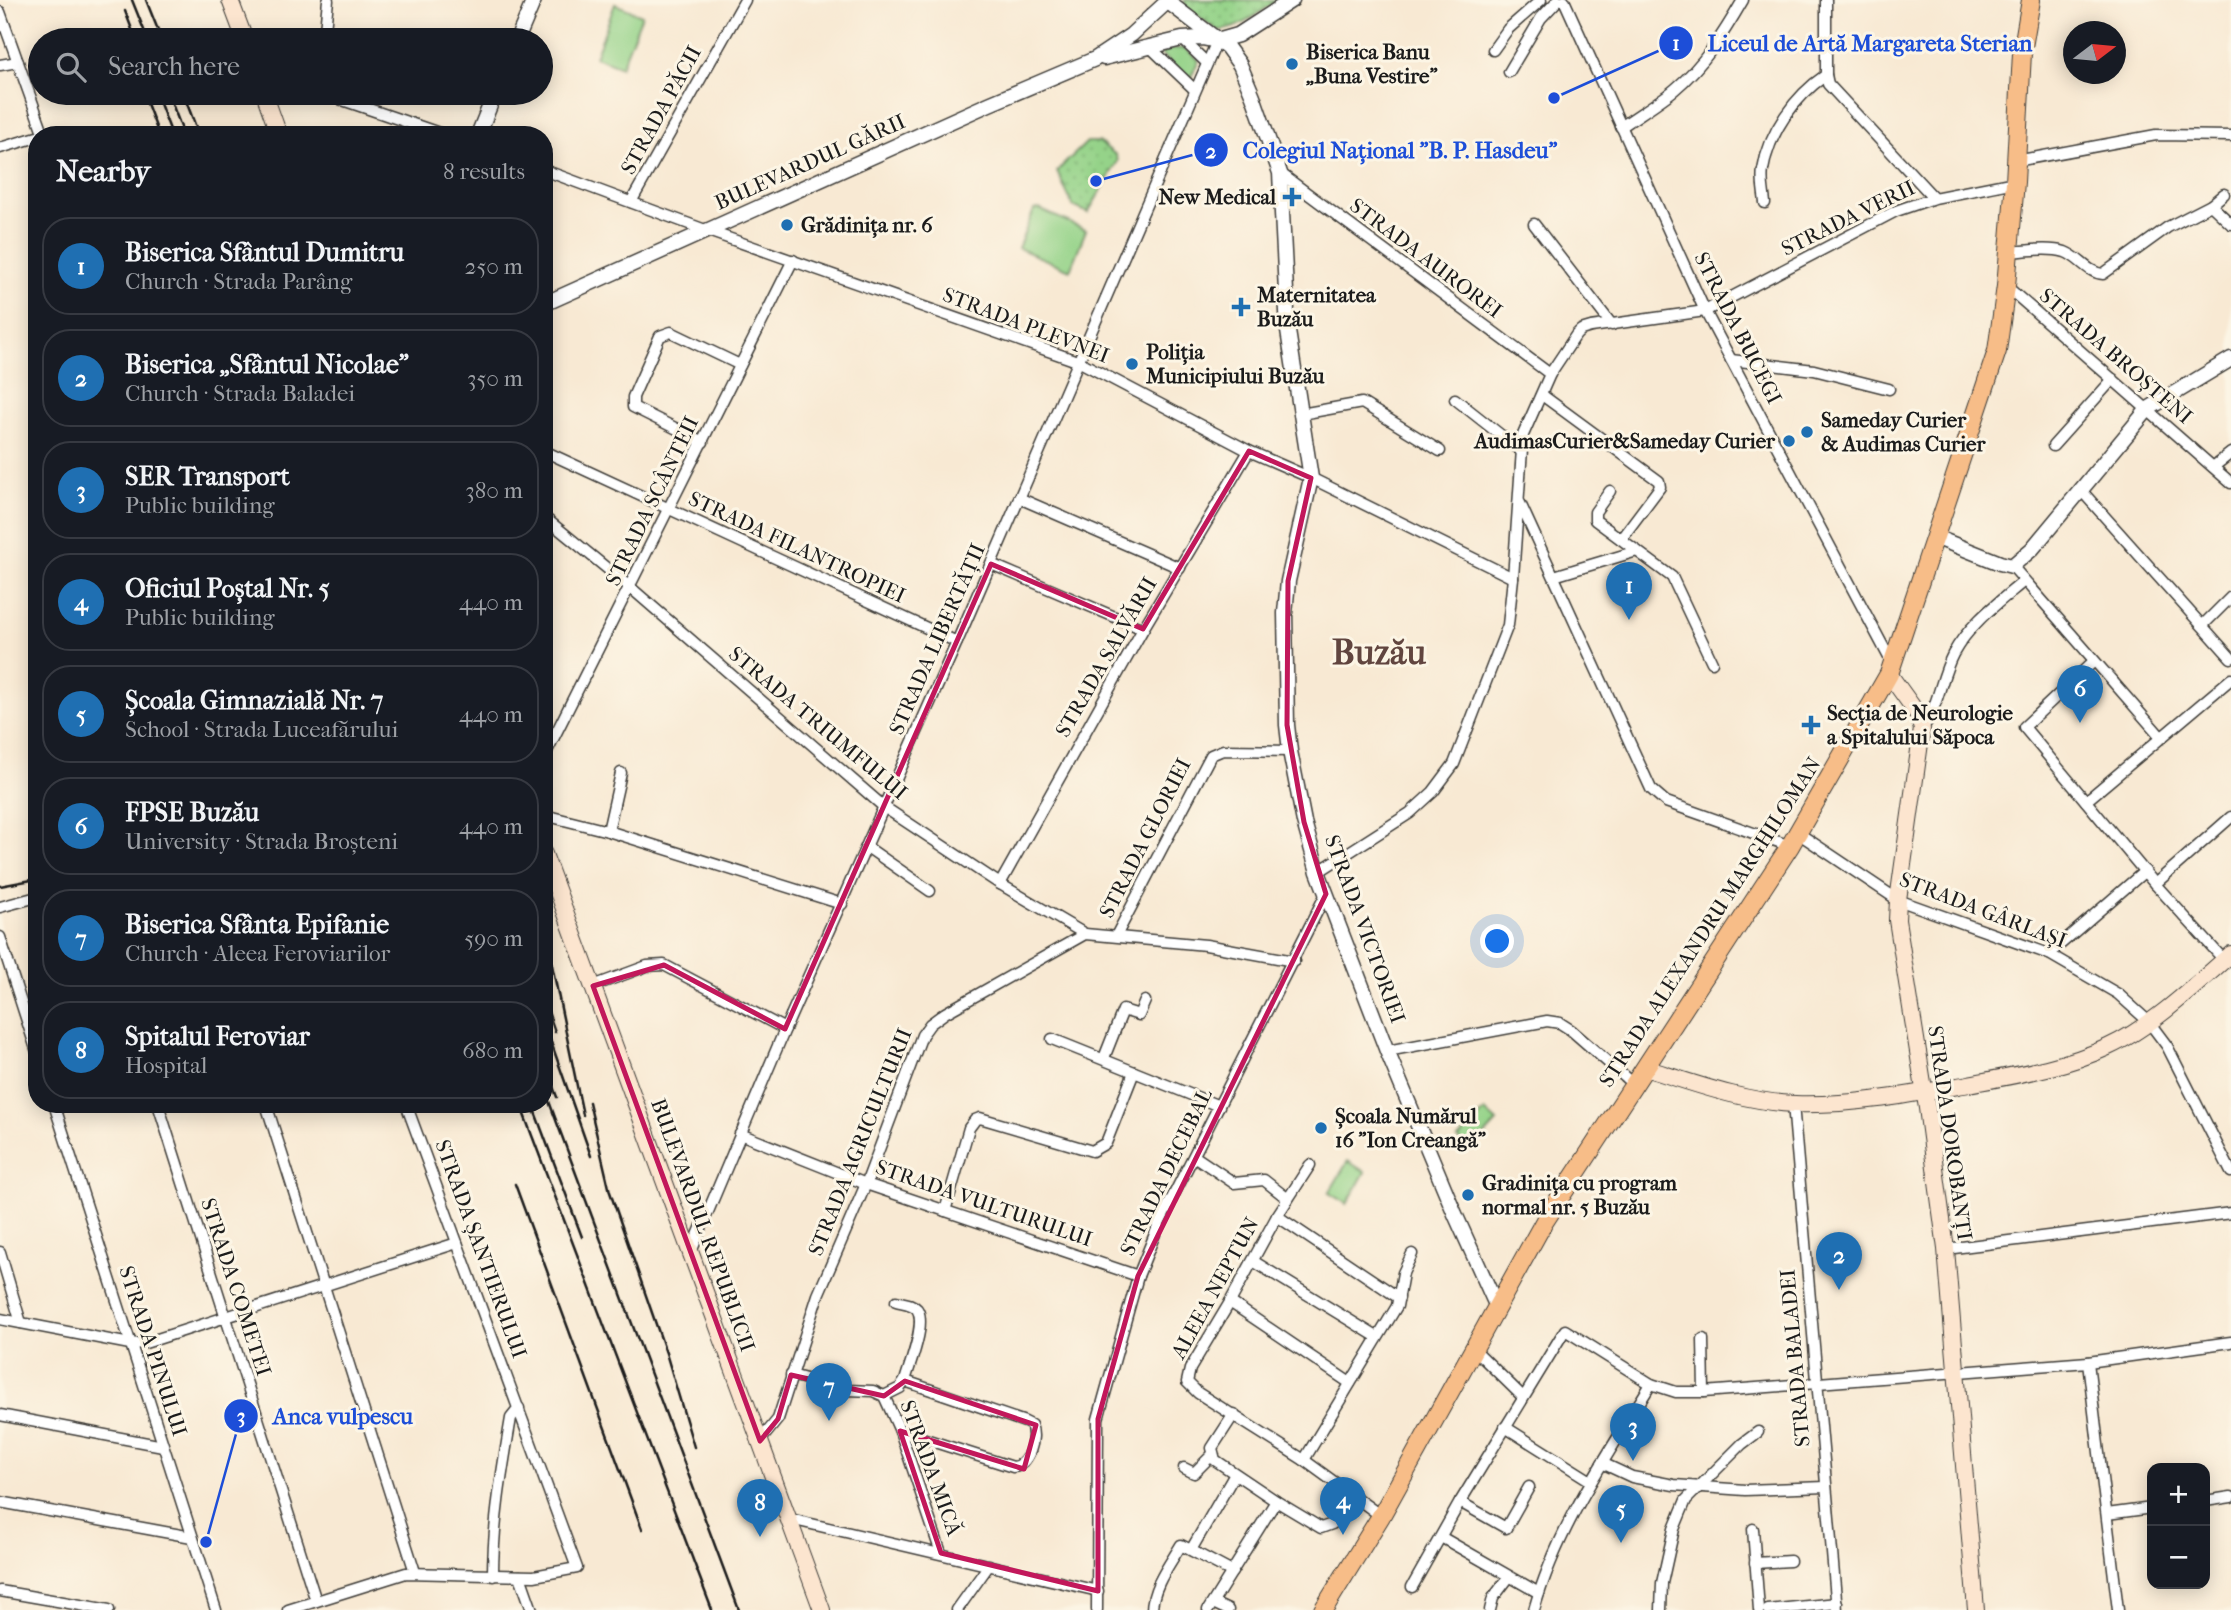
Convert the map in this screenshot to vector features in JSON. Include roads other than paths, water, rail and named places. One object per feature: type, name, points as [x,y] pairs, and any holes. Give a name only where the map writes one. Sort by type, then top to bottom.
[{"type":"main road","points":[[230,0],[240,28]]},
{"type":"main road","name":"STRADA ALEXANDRU MARGHILOMAN","points":[[1322,1610],[1381,1517],[1544,1222],[1794,840],[1891,670],[1997,352],[2015,182],[2022,53],[2031,0]]},
{"type":"main road","points":[[268,105],[276,126]]},
{"type":"main road","points":[[1891,670],[1917,713],[1922,729]]},
{"type":"main road","name":"STRADA DOROBANȚI","points":[[1922,729],[1898,900],[1898,929],[1925,1091],[1945,1249],[1976,1610]]},
{"type":"main road","name":"BULEVARDUL REPUBLICII","points":[[553,878],[822,1610]]},
{"type":"main road","points":[[1645,1068],[1736,1095],[1793,1104],[1859,1100],[2006,1077],[2066,1062],[2109,1047],[2149,1022],[2228,957]]},
{"type":"street","points":[[325,28],[328,0]]},
{"type":"street","points":[[522,28],[534,0]]},
{"type":"street","name":"STRADA PĂCII","points":[[632,202],[745,0]]},
{"type":"street","points":[[1095,59],[1182,39],[1202,38],[1217,41],[1238,35],[1292,0]]},
{"type":"street","points":[[1493,50],[1516,22],[1541,0]]},
{"type":"street","points":[[1509,72],[1541,18],[1558,0]]},
{"type":"street","name":"STRADA BUCEGI","points":[[1564,0],[1705,312],[1801,488],[1891,670]]},
{"type":"street","points":[[1621,127],[1673,91],[1694,71],[1722,37],[1744,0]]},
{"type":"street","points":[[1826,0],[1828,84],[1934,198]]},
{"type":"street","points":[[1095,59],[1131,35],[1168,1]]},
{"type":"street","name":"STRADA VICTORIEI","points":[[1168,1],[1230,50],[1240,65],[1280,173],[1287,331],[1311,478],[1287,591],[1286,700],[1290,751],[1318,872],[1387,1051],[1497,1307]]},
{"type":"street","points":[[0,12],[28,90]]},
{"type":"street","points":[[1182,39],[1207,63]]},
{"type":"street","name":"STRADA LIBERTĂȚII","points":[[691,1252],[785,1029],[1080,362],[1217,41]]},
{"type":"street","points":[[1150,47],[1195,90]]},
{"type":"street","name":"BULEVARDUL GĂRII","points":[[553,300],[1095,59]]},
{"type":"street","points":[[0,65],[18,62]]},
{"type":"street","points":[[1765,203],[1763,170],[1771,145],[1789,109],[1800,95],[1826,75]]},
{"type":"street","points":[[33,105],[41,126]]},
{"type":"street","points":[[357,105],[419,126]]},
{"type":"street","points":[[482,126],[490,105]]},
{"type":"street","points":[[2016,161],[2156,135],[2231,135]]},
{"type":"street","points":[[0,148],[28,140]]},
{"type":"street","name":"STRADA PLEVNEI","points":[[553,173],[1080,362],[1250,451],[1311,478],[1513,578]]},
{"type":"street","name":"STRADA AUROREI","points":[[1280,173],[1550,374]]},
{"type":"street","name":"STRADA VERII","points":[[1318,872],[1410,813],[1433,792],[1454,764],[1508,625],[1523,435],[1550,374],[1571,340],[1581,330],[1705,312],[1896,211],[1934,198],[2015,182]]},
{"type":"street","points":[[2009,252],[2066,253],[2094,272],[2103,274],[2168,228],[2211,205],[2224,194]]},
{"type":"street","points":[[2211,205],[2231,223]]},
{"type":"street","points":[[1534,223],[1612,325]]},
{"type":"street","name":"STRADA SCÂNTEII","points":[[553,740],[793,260]]},
{"type":"street","name":"STRADA BROȘTENI","points":[[2006,286],[2231,484]]},
{"type":"street","points":[[703,442],[636,411],[632,404],[660,336],[671,332],[740,365]]},
{"type":"street","points":[[2012,566],[2032,549],[2148,409],[2231,359]]},
{"type":"street","points":[[1731,360],[1814,370],[1889,389]]},
{"type":"street","points":[[2053,446],[2113,379]]},
{"type":"street","points":[[1542,395],[1659,481],[1660,487],[1621,539]]},
{"type":"street","points":[[1455,399],[1521,451]]},
{"type":"street","points":[[1301,414],[1362,403],[1440,451]]},
{"type":"street","name":"STRADA SALVĂRII","points":[[1000,884],[1143,629],[1250,451]]},
{"type":"street","points":[[2214,467],[2231,453]]},
{"type":"street","name":"STRADA FILANTROPIEI","points":[[553,455],[957,642]]},
{"type":"street","points":[[2080,489],[2231,658]]},
{"type":"street","points":[[1610,491],[1594,517],[1674,580],[1712,662]]},
{"type":"street","points":[[1019,498],[1180,568]]},
{"type":"street","name":"STRADA GÂRLAȘI","points":[[1519,502],[1651,789],[1666,802],[1794,840],[1898,900],[2049,954],[2104,984],[2133,1006],[2167,1046],[2231,1172]]},
{"type":"street","name":"STRADA TRIUMFULUI","points":[[553,524],[631,588],[884,807],[1000,884],[1085,934]]},
{"type":"street","points":[[1935,537],[2012,566],[2162,738]]},
{"type":"street","points":[[1554,576],[1637,551]]},
{"type":"street","points":[[991,564],[1143,629]]},
{"type":"street","points":[[1922,729],[1931,717],[1958,645],[1978,620],[2024,581]]},
{"type":"street","points":[[2203,625],[2231,597]]},
{"type":"street","points":[[2094,661],[2024,727],[2155,884],[2228,957]]},
{"type":"street","points":[[2086,801],[2231,679]]},
{"type":"street","name":"STRADA GLORIEI","points":[[1116,936],[1211,755],[1223,750],[1290,751]]},
{"type":"street","points":[[608,831],[621,773]]},
{"type":"street","points":[[553,817],[608,831],[842,904]]},
{"type":"street","points":[[2155,884],[2231,817]]},
{"type":"street","points":[[867,847],[930,891]]},
{"type":"street","points":[[2049,954],[2145,872]]},
{"type":"street","name":"STRADA DECEBAL","points":[[1097,1610],[1098,1419],[1138,1276],[1159,1224],[1326,894]]},
{"type":"street","points":[[0,907],[28,899]]},
{"type":"street","points":[[1085,934],[1206,945],[1294,961]]},
{"type":"street","name":"STRADA AGRICULTURII","points":[[760,1441],[778,1419],[818,1295],[866,1184],[925,1029],[944,1013],[1085,934]]},
{"type":"street","points":[[0,937],[28,1024]]},
{"type":"street","points":[[593,986],[647,966],[664,965],[785,1029]]},
{"type":"street","points":[[1104,1058],[1123,1010],[1139,1016],[1145,1001]]},
{"type":"street","points":[[1387,1051],[1547,1021],[1560,1023],[1571,1030],[1634,1084]]},
{"type":"street","points":[[1052,1039],[1219,1106]]},
{"type":"street","points":[[945,1211],[969,1128],[975,1120],[980,1118],[1092,1151],[1106,1143],[1134,1072]]},
{"type":"street","name":"STRADA BALADEI","points":[[1793,1104],[1837,1606]]},
{"type":"street","name":"STRADA PINULUI","points":[[57,1113],[216,1610]]},
{"type":"street","name":"STRADA COMETEI","points":[[165,1113],[226,1318],[316,1601]]},
{"type":"street","points":[[269,1113],[415,1572]]},
{"type":"street","name":"STRADA ȘANTIERULUI","points":[[409,1113],[577,1568],[544,1575],[520,1576]]},
{"type":"street","name":"STRADA VULTURULUI","points":[[740,1134],[866,1184],[1138,1276]]},
{"type":"street","points":[[1194,1156],[1234,1183],[1264,1180],[1288,1199]]},
{"type":"street","name":"ALEEA NEPTUN","points":[[1310,1165],[1277,1216],[1190,1369],[1187,1382],[1198,1393],[1304,1460],[1381,1517]]},
{"type":"street","points":[[1945,1249],[2231,1213]]},
{"type":"street","points":[[1277,1216],[1399,1298]]},
{"type":"street","points":[[0,1320],[130,1344],[145,1343],[457,1243]]},
{"type":"street","points":[[0,1252],[21,1323]]},
{"type":"street","points":[[1304,1460],[1397,1306],[1403,1273],[1412,1254]]},
{"type":"street","points":[[1253,1261],[1377,1337]]},
{"type":"street","points":[[791,1375],[846,1390],[873,1391],[884,1396],[900,1388],[905,1381],[920,1322],[916,1308],[911,1304],[896,1301]]},
{"type":"street","points":[[1230,1302],[1350,1383]]},
{"type":"street","points":[[1412,1587],[1564,1330],[1651,1384],[1676,1392],[1816,1384],[2088,1362],[2231,1342]]},
{"type":"street","points":[[1703,1339],[1704,1392]]},
{"type":"street","points":[[1474,1349],[1523,1397]]},
{"type":"street","points":[[2088,1362],[2119,1610]]},
{"type":"street","points":[[900,1431],[1013,1467],[1026,1461],[1033,1434],[1031,1425],[1025,1422],[905,1381]]},
{"type":"street","points":[[1534,1610],[1552,1557],[1591,1481],[1651,1384]]},
{"type":"street","name":"STRADA MICĂ","points":[[884,1396],[900,1431],[941,1553]]},
{"type":"street","points":[[493,1576],[493,1537],[498,1497],[511,1418],[519,1408]]},
{"type":"street","points":[[1184,1468],[1194,1473],[1212,1455],[1215,1443],[1234,1414]]},
{"type":"street","points":[[0,1415],[163,1446]]},
{"type":"street","points":[[1505,1427],[1591,1481]]},
{"type":"street","points":[[1661,1610],[1662,1583],[1674,1529],[1686,1500],[1742,1444],[1758,1432]]},
{"type":"street","points":[[1212,1455],[1235,1474],[1321,1528],[1332,1524],[1350,1495]]},
{"type":"street","points":[[1602,1463],[1632,1477],[1656,1483],[1745,1490],[1826,1487]]},
{"type":"street","points":[[1191,1550],[1235,1474]]},
{"type":"street","points":[[1460,1502],[1506,1528],[1529,1487]]},
{"type":"street","points":[[2210,1500],[2231,1497]]},
{"type":"street","points":[[1228,1610],[1211,1606],[1276,1501]]},
{"type":"street","points":[[0,1502],[192,1537]]},
{"type":"street","points":[[2107,1514],[2147,1509]]},
{"type":"street","name":"STRADA MICĂ","points":[[790,1519],[1098,1591]]},
{"type":"street","points":[[1752,1529],[1759,1610]]},
{"type":"street","points":[[1441,1537],[1539,1593]]},
{"type":"street","points":[[1152,1610],[1152,1601],[1181,1545],[1232,1572]]},
{"type":"street","points":[[1755,1563],[1790,1561]]},
{"type":"street","points":[[957,1610],[989,1565]]},
{"type":"street","points":[[288,1610],[390,1577],[415,1572],[520,1576],[532,1610]]},
{"type":"street","points":[[1490,1610],[1493,1598],[1509,1577]]},
{"type":"street","points":[[0,1591],[109,1610]]},
{"type":"street","points":[[1768,1610],[1837,1606]]},
{"type":"railway","points":[[132,0],[143,28]]},
{"type":"railway","points":[[146,0],[157,28]]},
{"type":"railway","points":[[125,11],[131,28]]},
{"type":"railway","points":[[148,105],[156,126]]},
{"type":"railway","points":[[161,105],[169,126]]},
{"type":"railway","points":[[173,105],[181,126]]},
{"type":"railway","points":[[188,105],[196,126]]},
{"type":"railway","points":[[0,886],[28,881]]},
{"type":"railway","points":[[553,970],[583,1115]]},
{"type":"railway","points":[[553,1026],[555,1032]]},
{"type":"railway","points":[[553,1048],[591,1156]]},
{"type":"railway","points":[[553,1087],[557,1097]]},
{"type":"railway","points":[[589,1102],[610,1192],[666,1353],[694,1447]]},
{"type":"railway","points":[[553,1112],[739,1610]]},
{"type":"railway","points":[[523,1113],[712,1610]]},
{"type":"railway","points":[[535,1113],[582,1237]]},
{"type":"railway","points":[[515,1184],[642,1529]]},
{"type":"place","name":"Biserica Banu „Buna Vestire”","points":[[1292,64]]},
{"type":"place","name":"Liceul de Artă Margareta Sterian","points":[[1554,98]]},
{"type":"place","name":"Colegiul Național \"B. P. Hasdeu\"","points":[[1096,181]]},
{"type":"place","name":"New Medical","points":[[1292,197]]},
{"type":"place","name":"Grădinița nr. 6","points":[[787,225]]},
{"type":"place","name":"Maternitatea Buzău","points":[[1241,307]]},
{"type":"place","name":"Poliția Municipiului Buzău","points":[[1132,364]]},
{"type":"place","name":"Sameday Curier & Audimas Curier","points":[[1807,432]]},
{"type":"place","name":"AudimasCurier&Sameday Curier","points":[[1789,441]]},
{"type":"place","name":"Biserica Sfântul Dumitru","points":[[1629,620]]},
{"type":"place","name":"FPSE Buzău","points":[[2080,723]]},
{"type":"place","name":"Secția de Neurologie a Spitalului Săpoca","points":[[1811,725]]},
{"type":"place","name":"Școala Numărul 16 \"Ion Creangă\"","points":[[1321,1128]]},
{"type":"place","name":"Gradinița cu program normal nr. 5 Buzău","points":[[1468,1195]]},
{"type":"place","name":"Biserica „Sfântul Nicolae\"","points":[[1839,1290]]},
{"type":"place","name":"Biserica Sfânta Epifanie","points":[[829,1421]]},
{"type":"place","name":"SER Transport","points":[[1633,1461]]},
{"type":"place","name":"Oficiul Poștal Nr. 5","points":[[1343,1535]]},
{"type":"place","name":"Spitalul Feroviar","points":[[760,1537]]},
{"type":"place","name":"Anca vulpescu","points":[[206,1542]]},
{"type":"place","name":"Școala Gimnazială Nr. 7","points":[[1621,1543]]},
{"type":"district","name":"Buzău","points":[[1379,652]]}]
